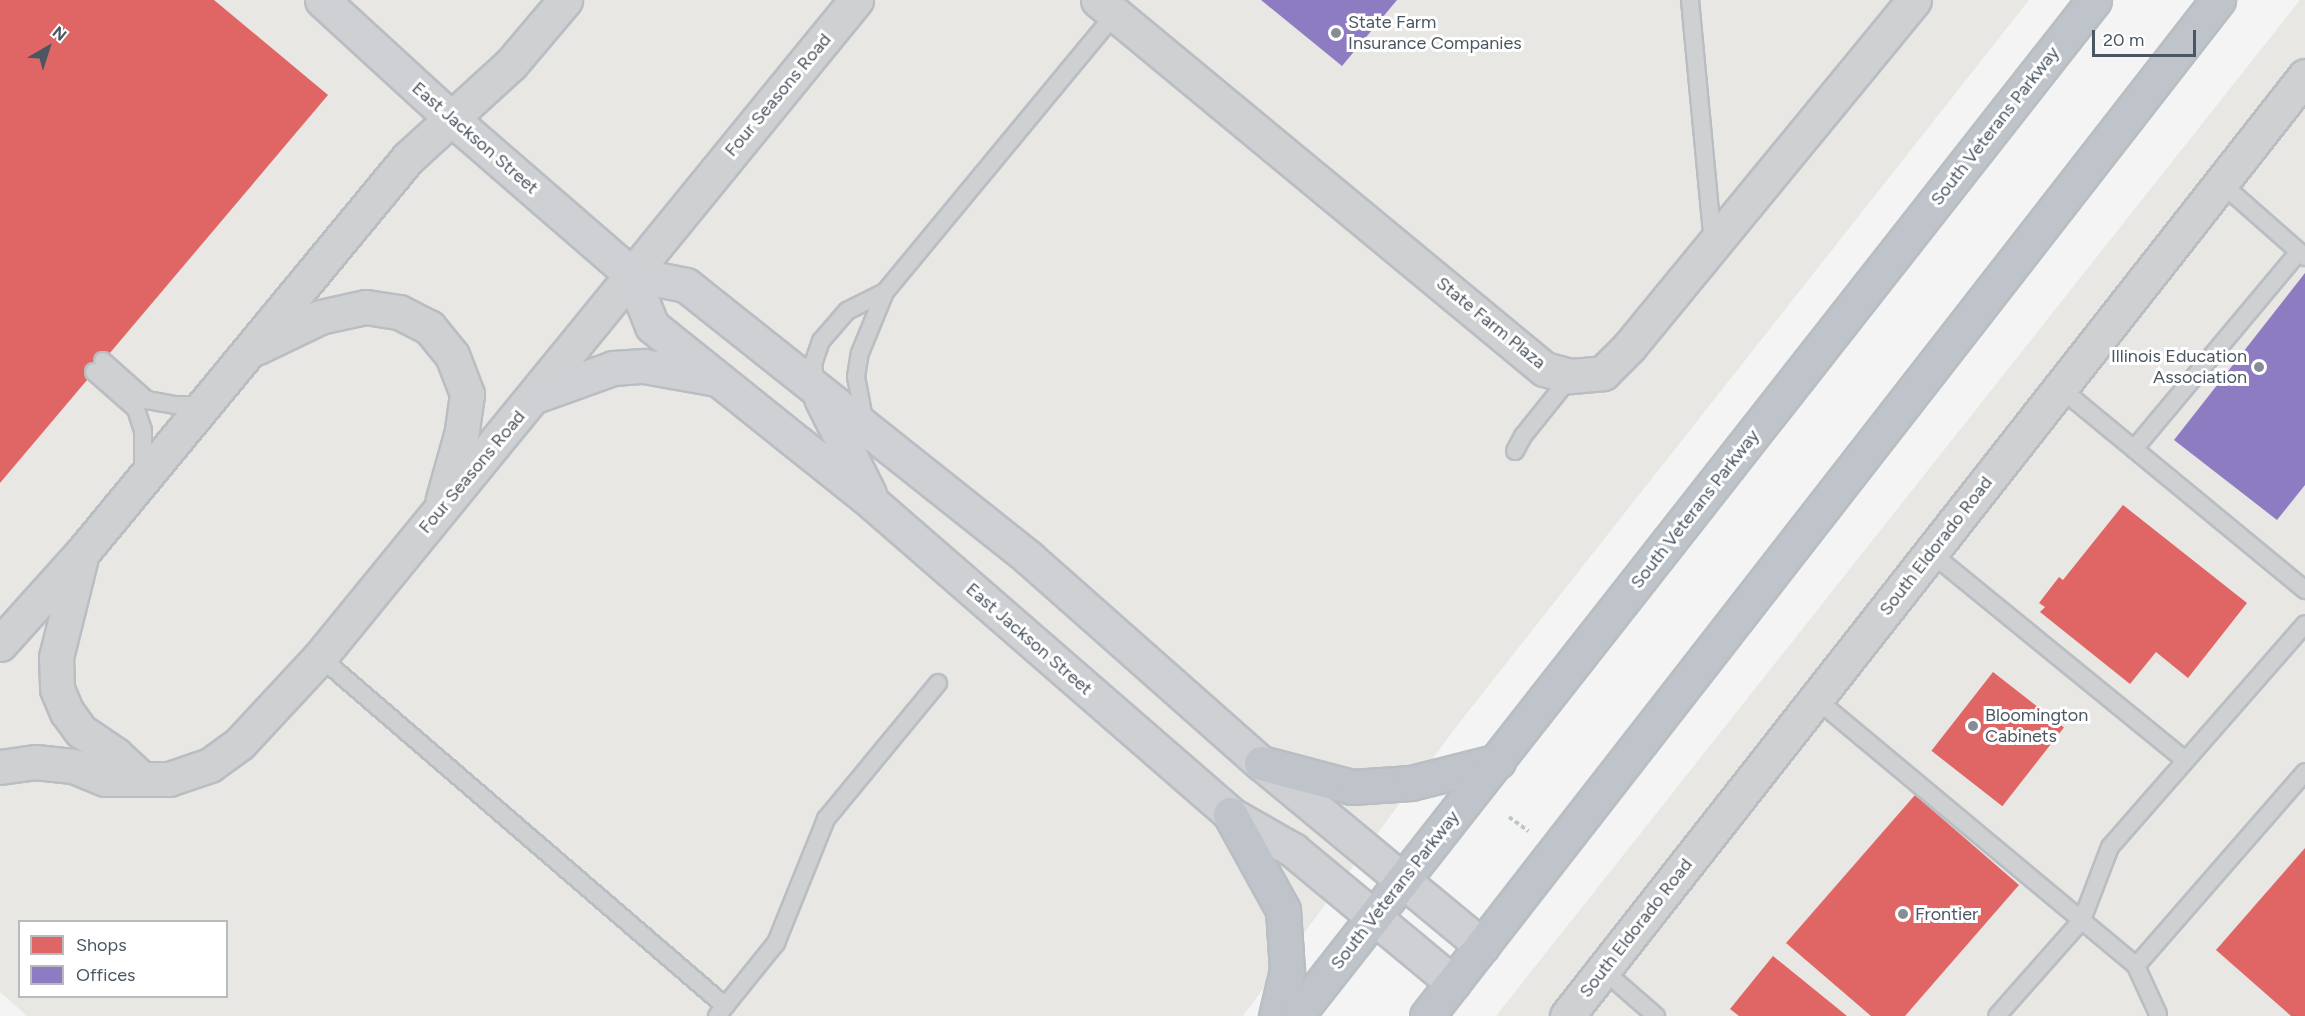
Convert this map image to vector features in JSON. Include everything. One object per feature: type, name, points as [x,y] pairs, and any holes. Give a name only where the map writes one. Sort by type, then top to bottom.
[{"type":"highway","name":"South Veterans Parkway","points":[[1296,1016],[2094,0]]},
{"type":"highway","points":[[1427,1016],[2218,0]]},
{"type":"highway","points":[[1261,763],[1352,787],[1411,783],[1498,761]]},
{"type":"highway","points":[[1230,814],[1283,910],[1287,970],[1276,1016]]},
{"type":"street","name":"East Jackson Street","points":[[321,0],[452,119],[631,273],[652,326],[874,504],[1230,814],[1293,850],[1453,983]]},
{"type":"street","points":[[0,644],[82,553],[408,158],[512,64],[565,0]]},
{"type":"street","name":"Four Seasons Road","points":[[1,762],[35,762],[73,766],[106,779],[169,779],[210,765],[240,743],[320,657],[856,0]]},
{"type":"street","name":"State Farm Plaza","points":[[1107,7],[1544,369],[1571,376],[1604,373],[1629,346],[1914,0]]},
{"type":"street","name":"South Eldorado Road","points":[[1567,1016],[2305,76]]},
{"type":"street","name":"East Jackson Street","points":[[631,273],[686,285],[1029,558],[1261,763],[1482,946]]},
{"type":"street","points":[[247,352],[320,317],[366,307],[399,312],[429,327],[452,355],[467,394],[462,431],[439,512]]},
{"type":"street","points":[[535,396],[613,368],[644,366],[722,380]]},
{"type":"street","points":[[816,388],[874,504]]},
{"type":"street","points":[[82,553],[56,657],[57,689],[67,711],[81,731],[116,755],[142,779]]},
{"type":"lane","points":[[1690,0],[1713,245]]},
{"type":"lane","points":[[866,428],[856,377],[860,353],[885,292],[1107,7]]},
{"type":"lane","points":[[2134,449],[2302,254],[2221,183]]},
{"type":"lane","points":[[816,388],[813,364],[821,341],[847,311],[885,292]]},
{"type":"lane","points":[[143,479],[143,430],[136,409],[98,367],[147,400],[176,405],[203,405]]},
{"type":"lane","points":[[1515,451],[1523,436],[1571,376]]},
{"type":"lane","points":[[2060,388],[2304,588]]},
{"type":"lane","points":[[1931,553],[2184,759]]},
{"type":"lane","points":[[1996,1016],[2082,920],[2110,847],[2184,759],[2305,624]]},
{"type":"lane","points":[[320,657],[721,1011],[776,943],[826,819],[938,683]]},
{"type":"lane","points":[[1816,699],[2136,966],[2158,1015]]},
{"type":"lane","points":[[2136,966],[2305,772]]},
{"type":"lane","points":[[1603,970],[1656,1016]]},
{"type":"path","points":[[1509,817],[1531,834]]},
{"type":"shaded area","points":[[0,0],[2029,0],[1456,727],[1243,1016],[27,1016],[0,992]]},
{"type":"shaded area","points":[[2300,0],[2305,0],[2305,1016],[1496,1016]]},
{"type":"building: Shops","points":[[0,0],[214,0],[328,95],[0,483]]},
{"type":"building: Shops","points":[[2123,505],[2247,603],[2188,678],[2156,652],[2130,684],[2040,612],[2045,607],[2039,603],[2059,577],[2063,580]]},
{"type":"building: Shops","points":[[1993,672],[2064,727],[2002,806],[1931,751]]},
{"type":"building: Shops","name":"Frontier","points":[[1915,795],[2019,885],[1905,1016],[1871,1016],[1786,943]]},
{"type":"building: Shops","points":[[2305,848],[2305,1016],[2291,1016],[2216,950]]},
{"type":"building: Shops","points":[[1773,956],[1847,1016],[1739,1016],[1730,1009]]},
{"type":"building: Offices","name":"State Farm Insurance Companies","points":[[1261,0],[1397,0],[1342,66]]},
{"type":"building: Offices","points":[[2305,273],[2305,485],[2277,520],[2174,440]]},
{"type":"place","name":"State Farm Insurance Companies","points":[[1336,33]]},
{"type":"place","name":"Illinois Education Association","points":[[2259,367]]},
{"type":"place","name":"Bloomington Cabinets","points":[[1973,726]]},
{"type":"place","name":"Frontier","points":[[1903,914]]}]
